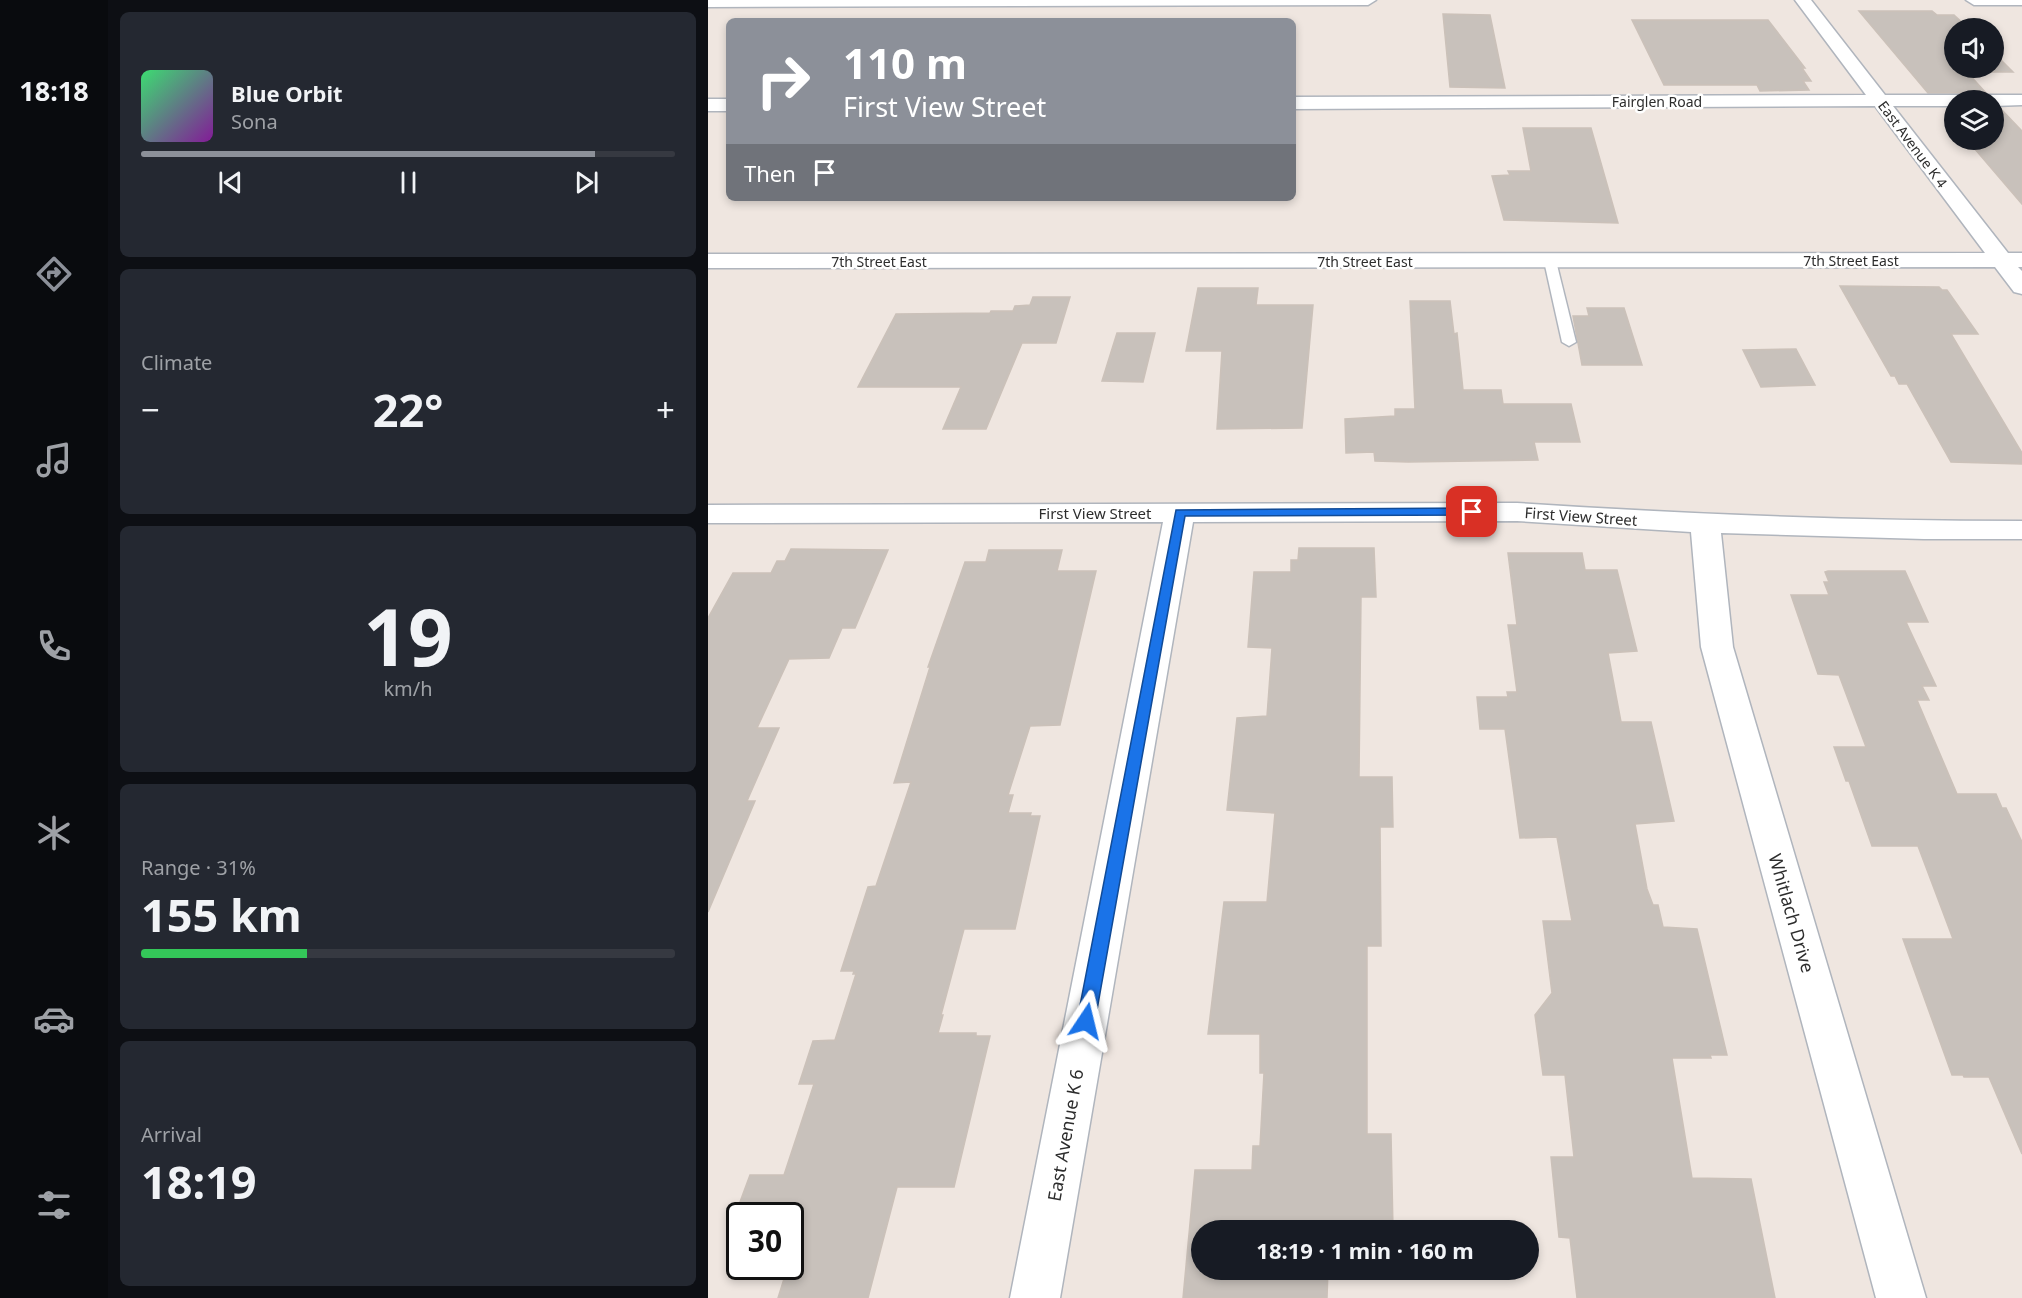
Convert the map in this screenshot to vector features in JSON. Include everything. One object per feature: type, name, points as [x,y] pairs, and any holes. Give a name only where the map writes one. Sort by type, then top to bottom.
[{"type":"street","points":[[708,2],[1368,0]]},
{"type":"street","name":"East Avenue K 4","points":[[1803,0],[1880,100],[2011,260],[2022,287]]},
{"type":"street","points":[[1974,0],[2022,0]]},
{"type":"street","name":"Fairglen Road","points":[[1296,103],[2022,100]]},
{"type":"street","points":[[708,105],[726,105]]},
{"type":"street","name":"7th Street East","points":[[708,261],[2011,260]]},
{"type":"street","name":"East Avenue K 6","points":[[1035,1298],[1180,512]]},
{"type":"street","name":"First View Street","points":[[708,514],[1517,512],[1706,524],[1924,531],[2022,530]]},
{"type":"street","name":"Whitlach Drive","points":[[1706,524],[1717,647],[1901,1298]]},
{"type":"lane","points":[[1550,261],[1569,342]]},
{"type":"building","points":[[1859,11],[1932,11],[1937,15],[1954,15],[1957,18],[1944,18],[1944,78],[1972,78],[1983,90],[1944,90],[1944,93],[1928,93]]},
{"type":"building","points":[[1443,14],[1490,15],[1505,88],[1450,87]]},
{"type":"building","points":[[1632,20],[1768,20],[1805,68],[1802,68],[1811,81],[1803,81],[1809,90],[1760,91],[1757,85],[1664,85]]},
{"type":"building","points":[[2004,63],[2013,72],[2004,72]]},
{"type":"building","points":[[2004,112],[2022,131],[2022,204],[1976,150],[2004,150]]},
{"type":"building","points":[[1523,128],[1591,128],[1618,223],[1504,220],[1492,176],[1510,175],[1508,171],[1531,171]]},
{"type":"building","points":[[1840,286],[1939,287],[1947,290],[1978,334],[1951,334],[2022,453],[2022,464],[1951,462],[1907,384],[1899,384],[1895,376],[1891,376]]},
{"type":"building","points":[[1198,288],[1258,288],[1256,305],[1313,305],[1302,428],[1217,429],[1222,351],[1186,351]]},
{"type":"building","points":[[1033,297],[1070,297],[1056,343],[1022,343],[986,429],[943,429],[961,387],[858,387],[896,314],[1013,311],[1015,306],[1030,305]]},
{"type":"building","points":[[1410,301],[1450,301],[1454,334],[1457,333],[1463,390],[1501,390],[1503,404],[1571,404],[1580,442],[1534,442],[1538,460],[1375,461],[1374,452],[1346,453],[1345,419],[1395,416],[1395,409],[1415,409]]},
{"type":"building","points":[[1587,308],[1624,308],[1642,365],[1582,365],[1573,316],[1589,316]]},
{"type":"building","points":[[1117,333],[1155,333],[1143,382],[1102,381]]},
{"type":"building","points":[[1796,349],[1815,385],[1761,387],[1743,350]]},
{"type":"building","points":[[1299,548],[1374,548],[1376,597],[1361,597],[1359,777],[1392,777],[1393,827],[1380,827],[1381,946],[1367,946],[1367,1134],[1391,1134],[1393,1220],[1191,1220],[1191,1280],[1328,1280],[1327,1298],[1183,1298],[1195,1170],[1252,1170],[1253,1146],[1260,1146],[1264,1073],[1260,1073],[1260,1034],[1208,1034],[1224,902],[1267,902],[1275,813],[1227,810],[1237,718],[1267,716],[1272,648],[1248,647],[1254,572],[1291,572],[1291,560],[1298,560]]},
{"type":"building","points":[[791,549],[888,550],[855,628],[842,628],[829,658],[789,659],[757,728],[779,728],[747,801],[755,801],[708,912],[708,618],[733,573],[771,573],[777,561],[785,561]]},
{"type":"building","points":[[989,550],[1062,550],[1057,571],[1096,571],[1060,725],[1030,726],[1008,795],[1013,795],[1008,813],[1031,813],[1030,816],[1040,816],[1015,929],[964,929],[941,1015],[943,1015],[938,1033],[976,1033],[976,1036],[990,1036],[954,1187],[897,1187],[868,1298],[778,1298],[784,1280],[804,1280],[804,1202],[740,1202],[750,1175],[784,1175],[814,1084],[799,1084],[813,1041],[835,1040],[856,974],[853,974],[854,971],[841,971],[868,887],[876,886],[911,782],[894,783],[930,667],[928,667],[965,562],[986,562]]},
{"type":"building","points":[[1508,553],[1582,553],[1585,570],[1617,570],[1637,651],[1608,653],[1621,722],[1651,722],[1674,821],[1635,824],[1647,889],[1653,905],[1658,905],[1663,927],[1697,929],[1727,1055],[1710,1055],[1711,1058],[1672,1058],[1692,1178],[1751,1179],[1775,1298],[1577,1298],[1570,1238],[1559,1237],[1551,1157],[1574,1157],[1565,1075],[1543,1075],[1535,1015],[1552,993],[1543,921],[1572,921],[1557,837],[1520,838],[1505,729],[1480,729],[1477,697],[1508,697],[1507,692],[1517,692],[1508,625],[1517,625]]},
{"type":"building","points":[[1905,571],[1928,622],[1906,622],[1936,686],[1922,686],[1929,700],[1917,700],[1957,794],[1996,794],[2002,808],[2006,808],[2022,842],[2022,1154],[1989,1077],[1952,1075],[1903,939],[1953,939],[1918,846],[1872,846],[1849,781],[1846,781],[1834,747],[1866,747],[1839,675],[1818,674],[1791,595],[1829,595],[1824,582],[1829,582],[1825,572]]},
{"type":"route","points":[[1086,1021],[1180,512],[1472,512]]}]
